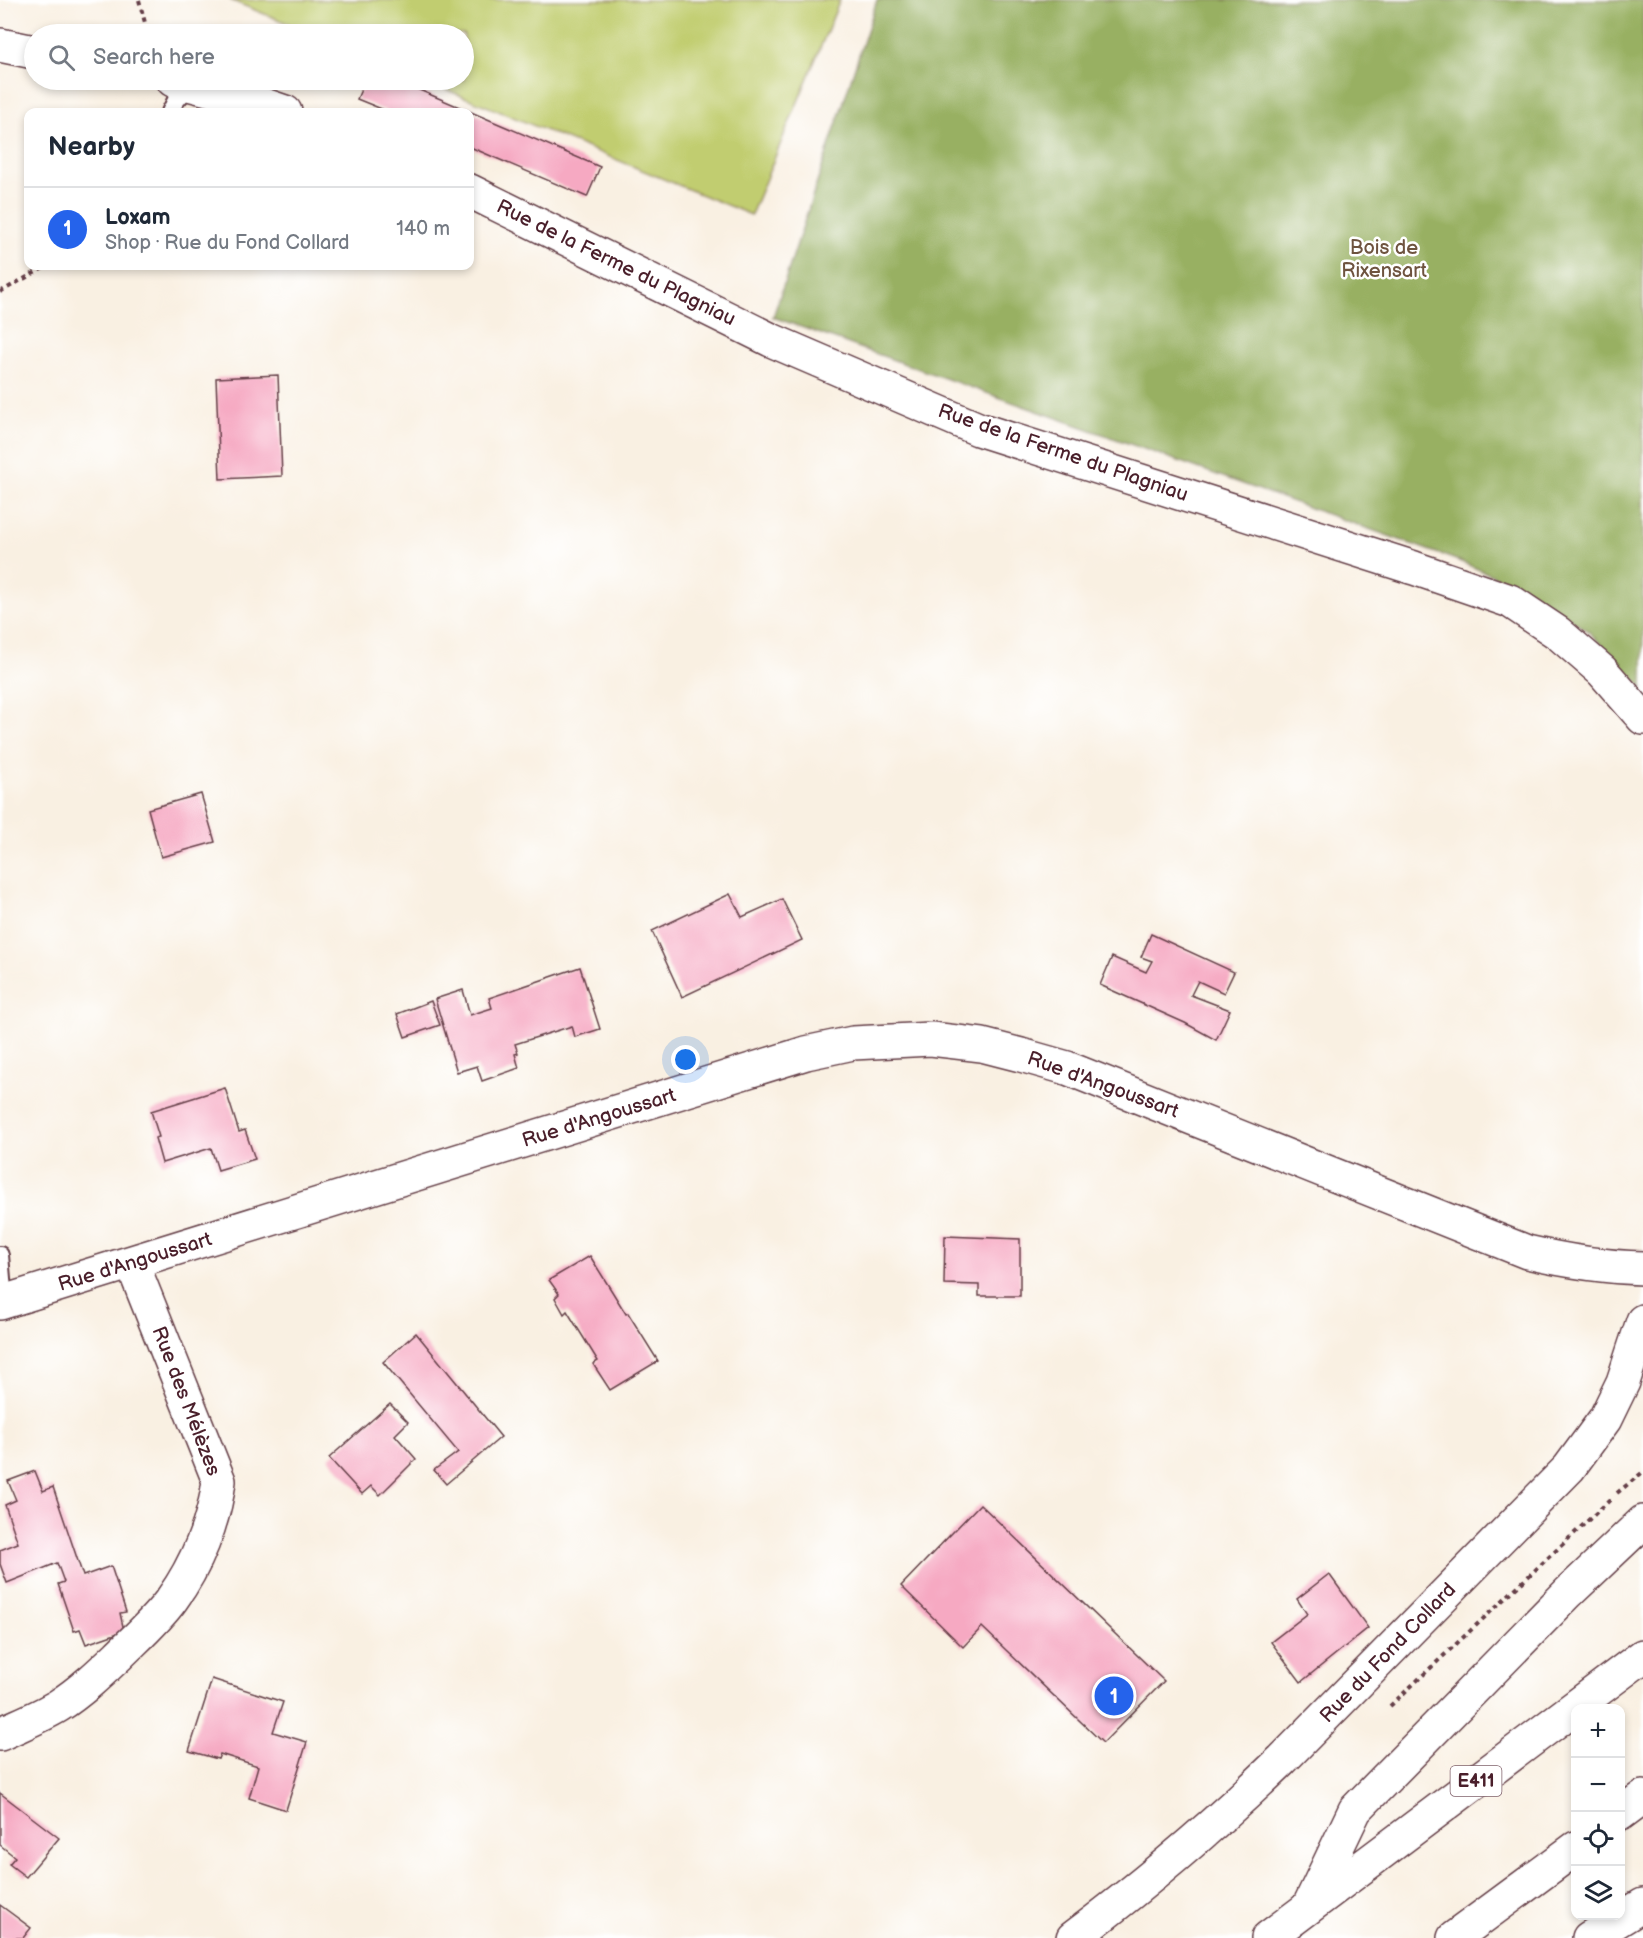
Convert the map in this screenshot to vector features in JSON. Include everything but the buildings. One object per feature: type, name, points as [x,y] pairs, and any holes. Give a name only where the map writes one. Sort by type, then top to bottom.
[{"type":"main road","points":[[0,45],[24,50]]},
{"type":"main road","points":[[212,90],[272,108]]},
{"type":"main road","name":"Rue de la Ferme du Plagniau","points":[[474,193],[771,340],[978,429],[1414,568],[1510,601],[1558,633],[1602,671],[1643,718]]},
{"type":"main road","name":"Rue d'Angoussart","points":[[2,1302],[806,1053],[853,1043],[931,1039],[982,1045],[1067,1068],[1527,1252],[1587,1264],[1643,1268]]},
{"type":"main road","name":"Rue des Mélèzes","points":[[0,1734],[58,1706],[75,1694],[98,1676],[139,1635],[171,1600],[190,1567],[216,1505],[219,1481],[132,1263]]},
{"type":"main road","name":"Rue du Fond Collard","points":[[1073,1938],[1187,1848],[1237,1804],[1569,1468],[1605,1419],[1623,1382],[1643,1321]]},
{"type":"main road","points":[[1309,1905],[1355,1810],[1568,1593],[1643,1521]]},
{"type":"main road","name":"E411","points":[[1268,1938],[1643,1656]]},
{"type":"main road","points":[[1623,1812],[1643,1797]]},
{"type":"main road","points":[[1454,1938],[1571,1851]]},
{"type":"main road","points":[[1589,1938],[1643,1905]]},
{"type":"lane","points":[[172,108],[179,90]]},
{"type":"lane","points":[[0,1255],[2,1302]]},
{"type":"path","points":[[139,0],[145,24]]},
{"type":"path","points":[[0,292],[40,270]]},
{"type":"green space","points":[[230,0],[840,0],[751,215],[447,90],[474,90],[474,24],[289,24]]},
{"type":"green space","name":"Bois de Rixensart","points":[[877,0],[1643,0],[1643,688],[1589,632],[1529,591],[1459,561],[773,317]]},
{"type":"place","name":"Loxam","points":[[1114,1696]]}]
